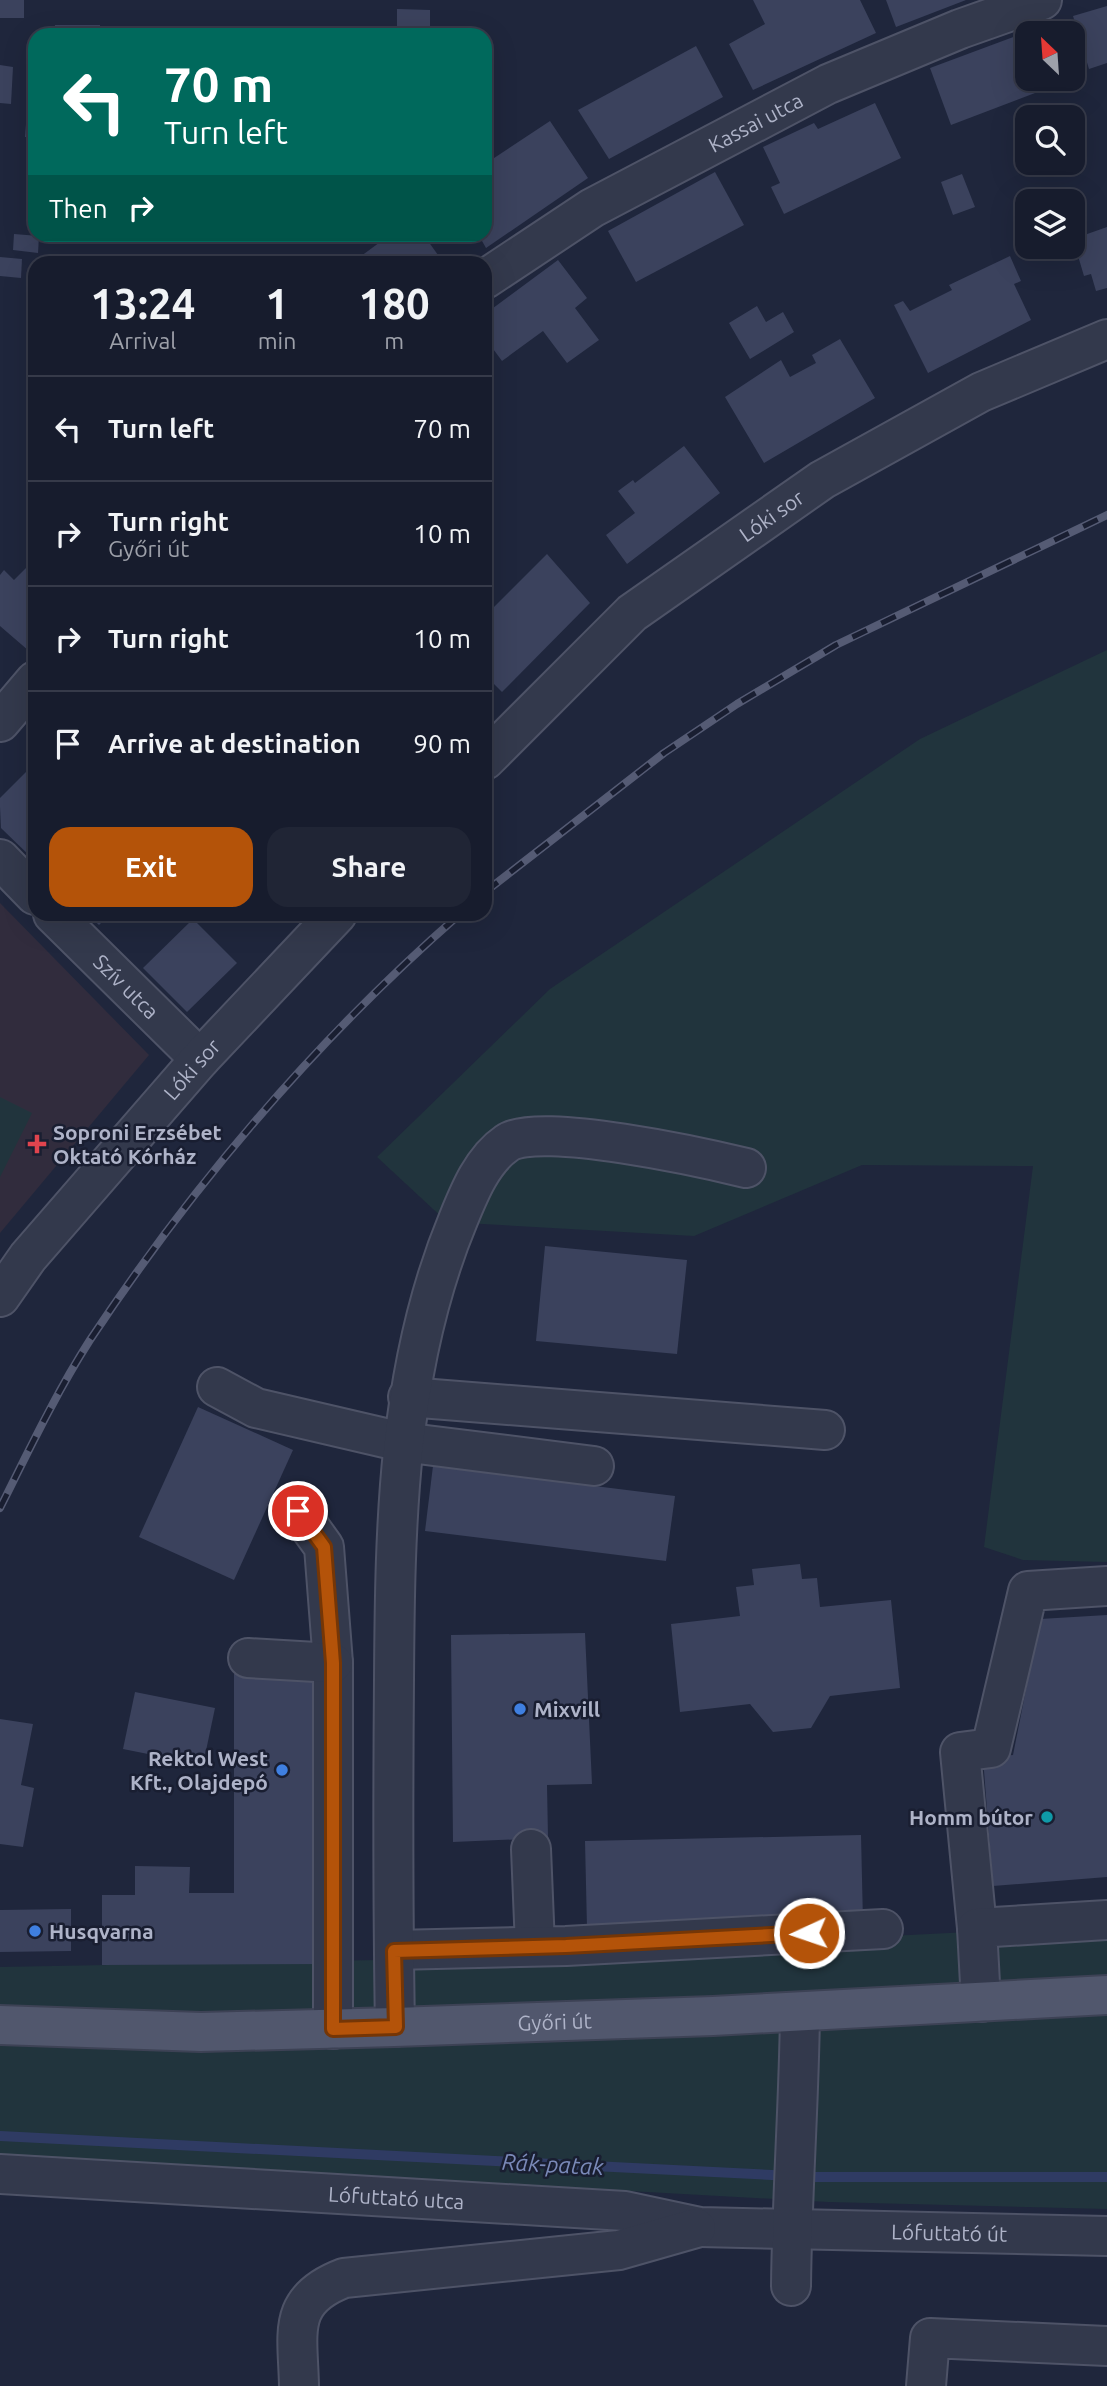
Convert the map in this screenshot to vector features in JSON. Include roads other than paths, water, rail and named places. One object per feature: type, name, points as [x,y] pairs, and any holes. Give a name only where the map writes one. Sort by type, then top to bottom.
[{"type":"main road","name":"Győri út","points":[[0,2025],[201,2032],[333,2029],[800,2012],[1107,1995]]},
{"type":"street","name":"Kassai utca","points":[[492,274],[592,208],[828,85],[960,29],[1042,0]]},
{"type":"street","name":"Lóki sor","points":[[492,754],[632,613],[822,480],[981,392],[1107,340]]},
{"type":"street","points":[[0,722],[28,689]]},
{"type":"street","points":[[0,859],[28,888]]},
{"type":"street","name":"Szív utca","points":[[60,921],[200,1059]]},
{"type":"street","name":"Lóki sor","points":[[0,1297],[28,1257],[200,1059],[330,921]]},
{"type":"street","points":[[396,2027],[395,1533],[408,1397],[440,1264],[475,1179],[508,1142],[537,1135],[585,1139],[698,1156],[746,1168]]},
{"type":"street","points":[[217,1387],[256,1408],[402,1442],[594,1466]]},
{"type":"street","points":[[408,1397],[825,1430]]},
{"type":"street","points":[[298,1511],[324,1547],[333,1663],[333,2029]]},
{"type":"street","points":[[981,2002],[960,1752],[991,1748],[1028,1591],[1107,1586]]},
{"type":"street","points":[[248,1658],[333,1663]]},
{"type":"street","points":[[531,1849],[535,1946]]},
{"type":"street","points":[[976,1928],[1107,1920]]},
{"type":"street","points":[[394,1951],[883,1929]]},
{"type":"street","points":[[791,2286],[794,2146],[799,2113],[800,2012]]},
{"type":"street","name":"Lófuttató utca","points":[[0,2174],[625,2211],[701,2227],[792,2220]]},
{"type":"street","name":"Lófuttató út","points":[[792,2220],[1107,2236]]},
{"type":"street","points":[[299,2386],[299,2318],[313,2293],[328,2284],[344,2278],[619,2250],[701,2227]]},
{"type":"street","points":[[926,2386],[930,2338],[1107,2346]]},
{"type":"waterway","name":"Rák-patak","points":[[0,2136],[812,2177],[1107,2177]]},
{"type":"railway","points":[[492,887],[664,753],[737,704],[836,645],[1107,515]]},
{"type":"railway","points":[[0,1508],[43,1423],[90,1340],[172,1224],[308,1062],[407,962],[452,921]]},
{"type":"place","name":"Soproni Erzsébet Oktató Kórház","points":[[37,1144]]},
{"type":"place","name":"Mixvill","points":[[520,1709]]},
{"type":"place","name":"Rektol West Kft., Olajdepó","points":[[282,1770]]},
{"type":"place","name":"Homm bútor","points":[[1047,1817]]},
{"type":"place","name":"Husqvarna","points":[[35,1931]]}]
